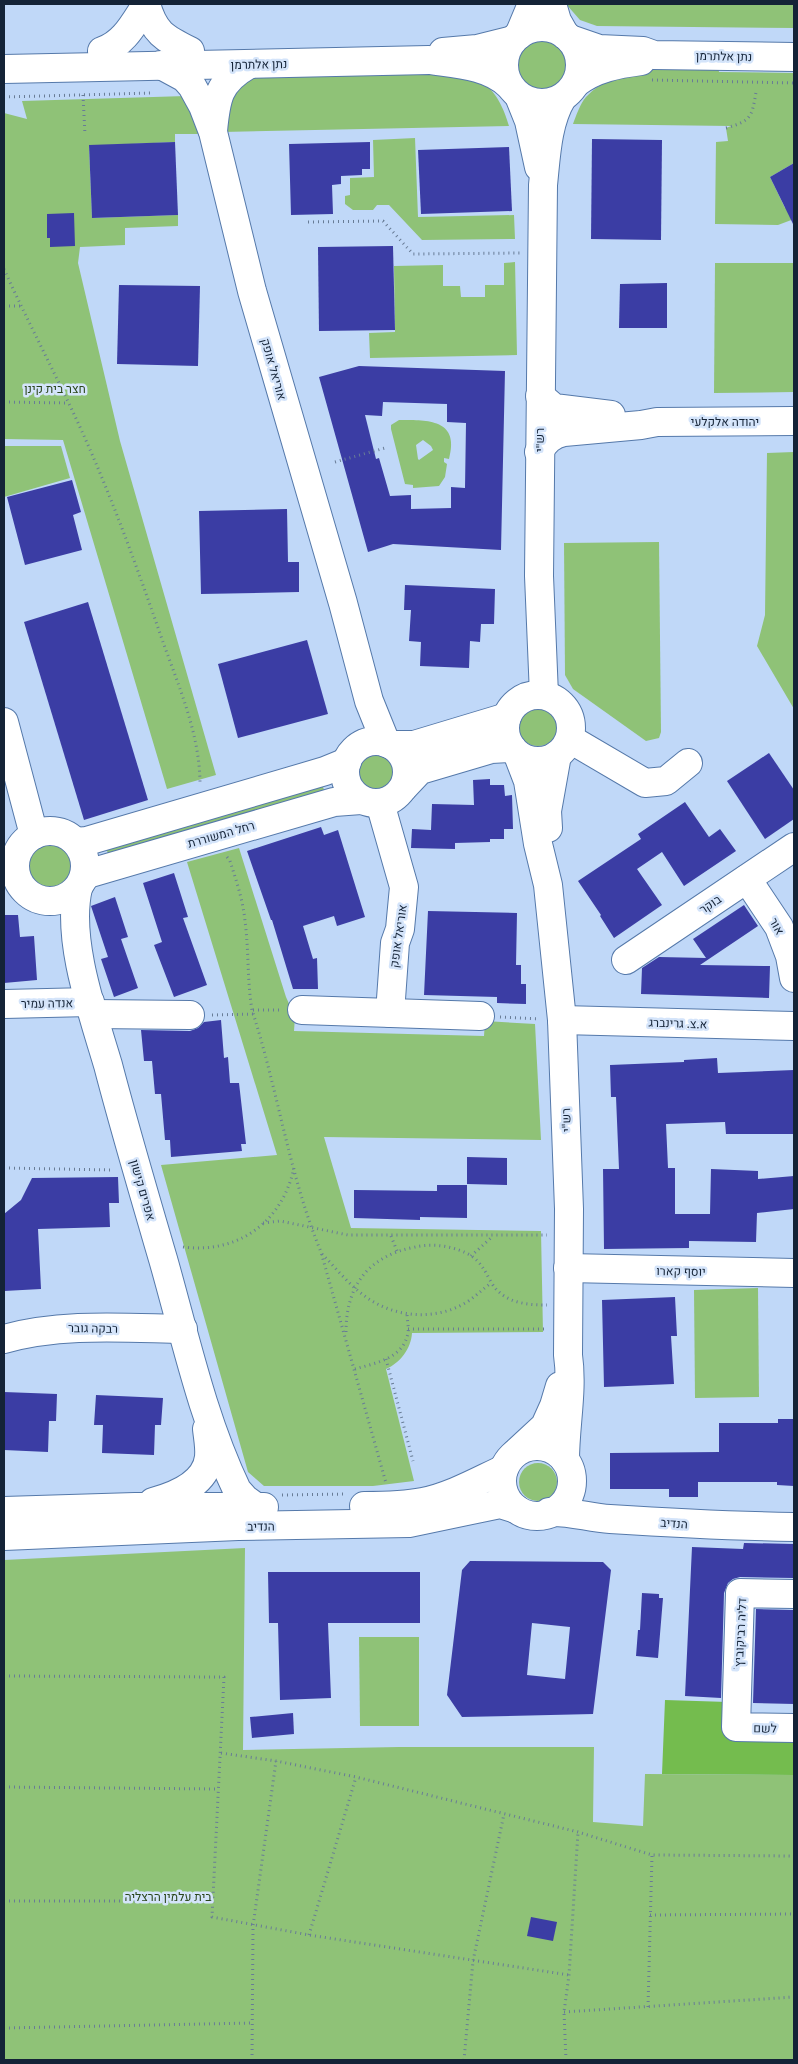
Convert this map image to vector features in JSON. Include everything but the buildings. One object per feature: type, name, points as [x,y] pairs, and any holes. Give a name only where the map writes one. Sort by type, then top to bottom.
[{"type":"street","points":[[146,4],[157,30],[165,38],[190,51]]},
{"type":"street","points":[[102,51],[112,48],[130,31],[146,4]]},
{"type":"street","points":[[532,4],[516,37],[508,48],[504,67],[514,90],[533,102],[542,103],[569,90],[580,64],[575,46],[558,22],[552,4]]},
{"type":"street","points":[[516,37],[530,29],[542,27],[555,29],[568,37]]},
{"type":"street","name":"נתן אלתרמן","points":[[4,54],[102,51],[458,52],[478,50],[516,37]]},
{"type":"street","name":"נתן אלתרמן","points":[[568,37],[599,49],[643,51],[651,68]]},
{"type":"street","name":"נתן אלתרמן","points":[[569,90],[586,75],[614,65],[644,61],[651,68],[794,57]]},
{"type":"street","name":"נתן אלתרמן","points":[[4,69],[429,60],[487,71],[500,76],[514,90]]},
{"type":"street","name":"אוריאל אופק","points":[[161,65],[186,78],[203,106],[213,132],[252,291],[343,603],[369,701],[388,744]]},
{"type":"street","name":"אוריאל אופק","points":[[213,132],[215,107],[221,89],[234,73],[248,65]]},
{"type":"street","name":"רש\"י","points":[[514,90],[529,121],[543,185]]},
{"type":"street","name":"רש\"י","points":[[544,696],[539,576],[543,185],[548,145],[558,105],[569,90]]},
{"type":"street","name":"יהודה אלקלעי","points":[[540,396],[554,408],[567,411],[639,417],[656,422]]},
{"type":"street","name":"יהודה אלקלעי","points":[[539,452],[544,443],[558,433],[656,422],[794,421]]},
{"type":"street","name":"אוריאל אופק","points":[[343,603],[356,704],[356,726],[350,756]]},
{"type":"street","points":[[534,695],[544,696],[554,699],[566,709],[571,724],[564,747],[548,760],[527,760],[515,751],[506,733],[507,717],[512,708],[523,698],[534,695]]},
{"type":"street","points":[[76,842],[87,841],[325,771],[350,756],[362,745],[372,742],[414,745],[507,717]]},
{"type":"street","points":[[4,722],[34,834]]},
{"type":"street","points":[[388,744],[401,754],[405,763],[406,778],[403,788]]},
{"type":"street","points":[[564,747],[645,783],[666,781],[688,763]]},
{"type":"street","name":"רש\"י","points":[[564,747],[548,811],[548,885],[562,1020],[569,1209],[568,1355],[571,1374],[565,1432],[568,1470]]},
{"type":"street","points":[[350,756],[345,777],[348,786],[354,794],[371,801],[394,797],[420,770],[491,749],[515,751]]},
{"type":"street","name":"רש\"י","points":[[515,751],[528,781],[538,844],[548,885]]},
{"type":"street","name":"אוריאל אופק","points":[[371,801],[404,887],[400,928],[395,943],[390,1013]]},
{"type":"street","name":"רחל המשוררת","points":[[81,883],[87,874],[334,802],[371,801]]},
{"type":"street","points":[[56,831],[67,835],[76,842],[84,856],[86,867],[81,883],[71,895],[61,900],[44,901],[34,898],[10,879],[19,850],[34,834],[56,831]]},
{"type":"street","name":"בוקר","points":[[626,960],[794,847]]},
{"type":"street","name":"אור","points":[[747,879],[779,927],[790,956],[794,978]]},
{"type":"street","name":"אפרים קישון","points":[[81,883],[76,900],[76,924],[81,967],[136,1170],[206,1413],[236,1490],[245,1499],[267,1501]]},
{"type":"street","name":"אפרים קישון","points":[[34,898],[59,928],[81,967]]},
{"type":"street","name":"אנדה עמיר","points":[[4,1004],[190,1015]]},
{"type":"street","points":[[302,1010],[480,1016]]},
{"type":"street","name":"א.צ. גרינברג","points":[[562,1020],[794,1026]]},
{"type":"street","name":"יוסף קארו","points":[[568,1268],[794,1273]]},
{"type":"street","name":"רבקה גובר","points":[[4,1339],[28,1332],[63,1328],[183,1329]]},
{"type":"street","name":"רש\"י","points":[[511,1460],[544,1426],[554,1406],[568,1355]]},
{"type":"street","name":"אפרים קישון","points":[[134,1507],[169,1498],[189,1487],[201,1476],[208,1464],[209,1457],[206,1413]]},
{"type":"street","points":[[532,1446],[548,1448],[568,1470],[571,1488],[565,1501],[550,1512],[535,1515],[516,1509],[505,1495],[502,1487],[511,1460],[532,1446]]},
{"type":"street","name":"הנדיב","points":[[4,1511],[267,1501],[388,1506],[423,1502],[467,1486],[511,1460]]},
{"type":"street","name":"הנדיב","points":[[568,1470],[581,1493],[599,1503],[613,1507],[667,1511],[710,1526]]},
{"type":"street","name":"הנדיב","points":[[4,1536],[238,1526],[409,1523],[452,1516],[500,1504],[516,1509]]},
{"type":"street","name":"הנדיב","points":[[550,1512],[590,1518],[710,1526],[794,1527]]},
{"type":"street","name":"'דליה רביקוביץ","points":[[736,1727],[740,1593],[794,1594]]},
{"type":"street","name":"לשם","points":[[736,1727],[794,1728]]},
{"type":"path","points":[[651,68],[794,83]]},
{"type":"path","points":[[726,128],[745,122],[749,118],[753,109],[756,92]]},
{"type":"path","points":[[4,97],[152,93]]},
{"type":"path","points":[[83,95],[85,135]]},
{"type":"path","points":[[308,222],[383,222],[413,254],[522,252]]},
{"type":"path","points":[[4,269],[84,437],[140,576],[180,691],[196,745],[200,763],[199,809]]},
{"type":"path","points":[[4,306],[21,306]]},
{"type":"path","points":[[4,402],[68,403]]},
{"type":"path","points":[[335,462],[385,448]]},
{"type":"path","points":[[210,838],[230,860],[240,892],[245,920],[248,987],[252,1010],[294,1168],[321,1252],[386,1484]]},
{"type":"path","points":[[252,1010],[302,1010]]},
{"type":"path","points":[[190,1015],[254,1014]]},
{"type":"path","points":[[480,1016],[562,1020]]},
{"type":"path","points":[[4,1168],[136,1170]]},
{"type":"path","points":[[176,1246],[195,1249],[236,1242],[254,1231],[274,1211],[290,1184],[294,1168]]},
{"type":"path","points":[[262,1223],[280,1221],[348,1236],[547,1235]]},
{"type":"path","points":[[391,1236],[397,1251]]},
{"type":"path","points":[[471,1256],[492,1236]]},
{"type":"path","points":[[346,1338],[346,1310],[354,1288],[374,1263],[397,1251],[420,1245],[438,1245],[455,1248],[471,1256],[484,1268],[491,1283],[500,1294],[516,1302],[529,1305],[549,1305]]},
{"type":"path","points":[[321,1252],[354,1288],[367,1298],[393,1310],[407,1313],[436,1314],[451,1309],[466,1302],[491,1283]]},
{"type":"path","points":[[354,1369],[386,1359],[402,1348],[408,1329],[407,1313]]},
{"type":"path","points":[[408,1329],[550,1329]]},
{"type":"path","points":[[386,1359],[413,1461]]},
{"type":"path","points":[[267,1501],[355,1494]]},
{"type":"path","points":[[4,1676],[224,1677],[212,1917],[253,1926],[569,1975]]},
{"type":"path","points":[[221,1753],[276,1761],[356,1777],[578,1832],[652,1855],[794,1856]]},
{"type":"path","points":[[252,2060],[253,1926],[276,1761]]},
{"type":"path","points":[[309,1935],[356,1777]]},
{"type":"path","points":[[4,1788],[218,1788]]},
{"type":"path","points":[[464,2060],[473,1961],[504,1814]]},
{"type":"path","points":[[566,2060],[564,2012],[569,1975],[578,1832]]},
{"type":"path","points":[[648,2007],[652,1855]]},
{"type":"path","points":[[4,1901],[213,1901]]},
{"type":"path","points":[[650,1915],[794,1914]]},
{"type":"path","points":[[564,2012],[794,1997]]},
{"type":"path","points":[[4,2028],[252,2023]]},
{"type":"green space","points":[[566,4],[794,4],[794,28],[597,26],[580,20]]},
{"type":"green space","points":[[542,39],[552,41],[560,47],[566,55],[568,65],[566,75],[560,83],[552,89],[542,91],[532,89],[524,83],[518,75],[516,65],[518,55],[524,47],[532,41]]},
{"type":"green space","points":[[718,65],[719,72],[794,73],[794,163],[770,177],[785,208],[794,206],[794,219],[778,225],[715,224],[716,142],[728,141],[726,128],[731,126],[573,124],[586,97],[599,86],[614,78],[648,69]]},
{"type":"green space","points":[[403,68],[456,75],[480,81],[491,89],[499,100],[509,126],[222,132],[226,92],[252,71]]},
{"type":"green space","name":"חצר בית קינן","points":[[186,96],[198,134],[175,134],[175,142],[89,146],[92,218],[178,215],[178,226],[125,228],[125,245],[80,247],[78,263],[120,441],[216,775],[167,789],[63,440],[4,439],[4,113],[27,119],[22,101]]},
{"type":"green space","points":[[415,138],[418,217],[514,215],[515,239],[422,240],[389,205],[377,205],[373,210],[353,210],[345,204],[345,196],[350,195],[350,178],[374,177],[373,140]]},
{"type":"green space","points":[[515,262],[517,355],[370,358],[369,333],[395,332],[394,266],[443,265],[443,286],[460,286],[461,297],[485,297],[485,285],[504,285],[504,263]]},
{"type":"green space","points":[[715,263],[794,263],[794,392],[714,393]]},
{"type":"green space","points":[[399,420],[421,420],[439,424],[446,429],[450,436],[451,446],[449,459],[444,458],[444,462],[447,464],[445,477],[439,486],[413,488],[413,485],[405,484],[391,425]],"holes":[[[423,440],[433,450],[419,460],[416,445]]]},
{"type":"green space","points":[[4,446],[61,446],[70,478],[4,497]]},
{"type":"green space","points":[[794,452],[794,709],[757,646],[765,615],[767,453]]},
{"type":"green space","points":[[659,542],[661,732],[659,738],[646,741],[573,689],[565,675],[564,543]]},
{"type":"green space","points":[[542,706],[549,709],[555,715],[558,726],[557,734],[549,743],[542,746],[534,746],[527,743],[519,734],[518,722],[521,715],[530,707]]},
{"type":"green space","points":[[375,755],[388,760],[393,773],[388,786],[375,791],[362,786],[357,773],[362,760]]},
{"type":"green space","points":[[320,778],[326,796],[110,862],[105,843]]},
{"type":"green space","points":[[45,844],[55,844],[67,851],[74,863],[74,873],[67,885],[55,892],[45,892],[37,888],[30,881],[26,873],[26,863],[30,855],[37,848]]},
{"type":"green space","points":[[239,848],[286,997],[295,1017],[294,1031],[484,1036],[485,1021],[535,1024],[541,1140],[324,1137],[351,1228],[541,1231],[543,1332],[412,1333],[404,1355],[386,1369],[414,1481],[373,1486],[264,1486],[248,1472],[161,1165],[277,1155],[187,862]]},
{"type":"green space","points":[[758,1288],[759,1397],[695,1398],[694,1290]]},
{"type":"green space","points":[[538,1463],[551,1469],[557,1482],[551,1495],[538,1501],[525,1495],[519,1482],[525,1469]]},
{"type":"green space","name":"בית עלמין הרצליה","points":[[245,1548],[243,1750],[399,1747],[594,1747],[593,1822],[643,1826],[645,1774],[794,1775],[794,2060],[4,2060],[4,1560]]},
{"type":"green space","points":[[359,1637],[419,1637],[419,1726],[360,1726]]},
{"type":"green space","points":[[665,1700],[728,1702],[727,1732],[794,1734],[794,1775],[662,1774]]}]
